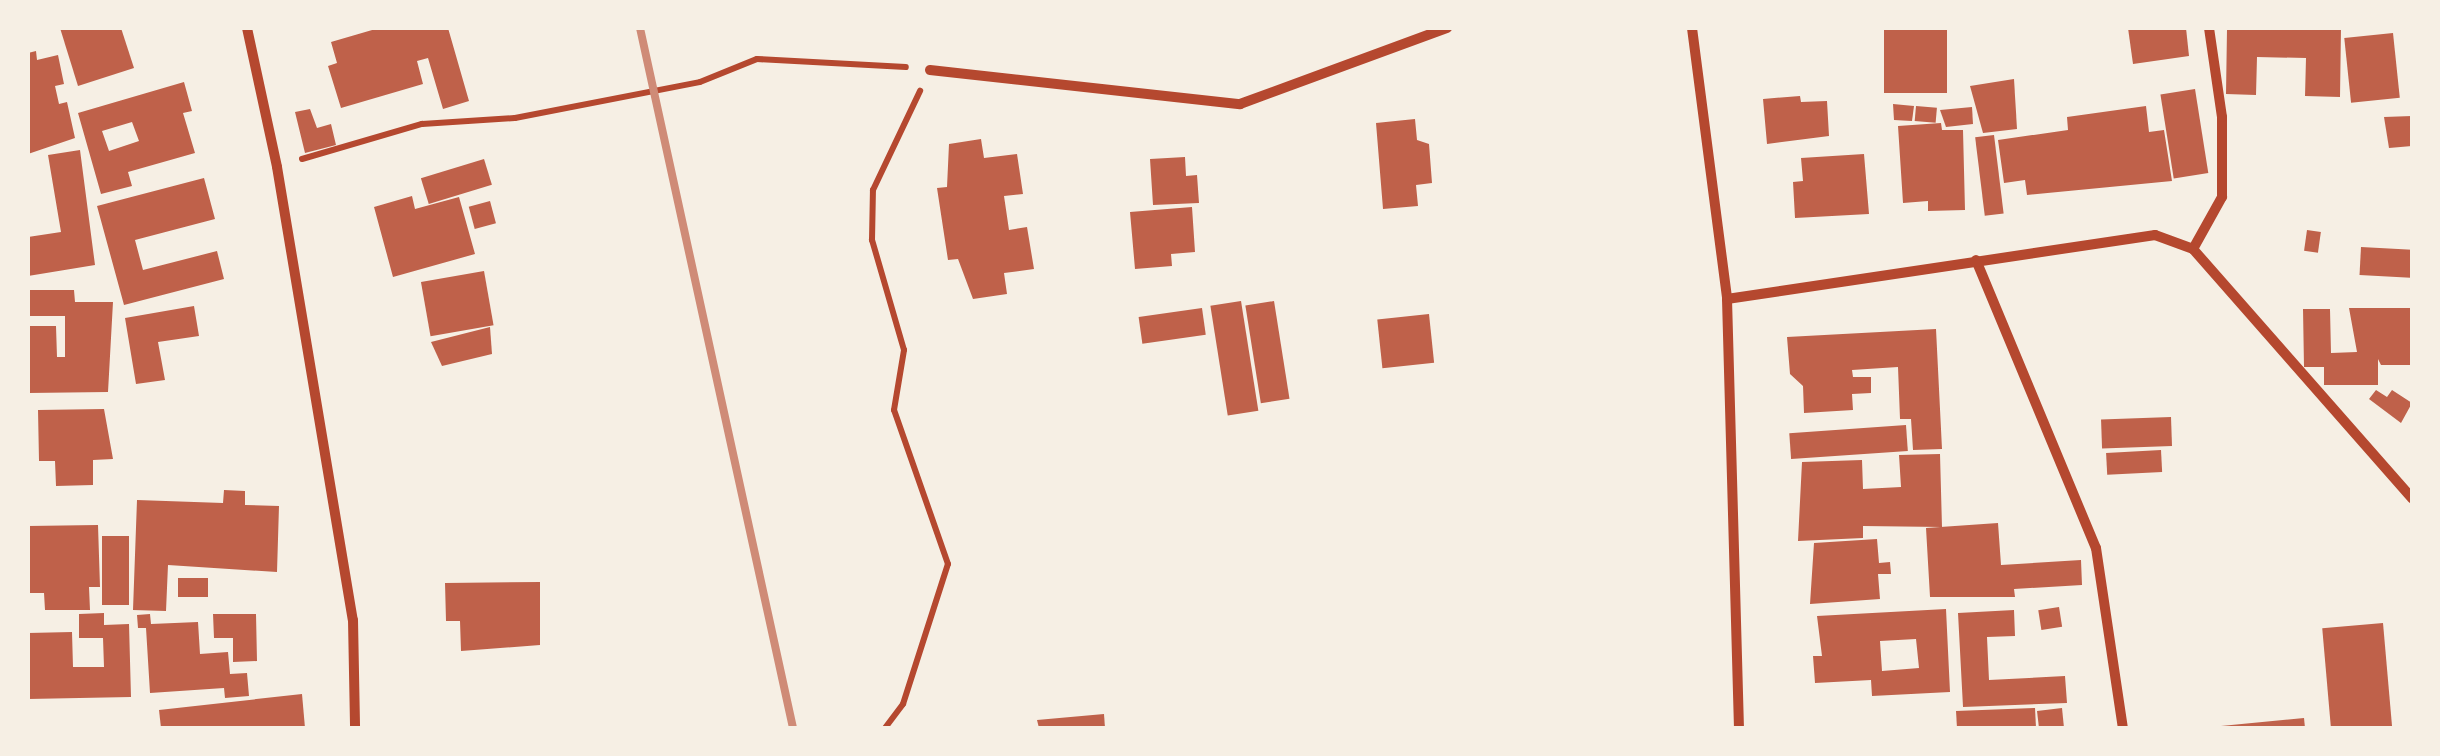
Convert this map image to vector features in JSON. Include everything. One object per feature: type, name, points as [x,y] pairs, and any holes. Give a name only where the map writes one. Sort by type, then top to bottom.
[{"type":"street","points":[[247,28],[277,166],[353,620],[354,728]]},
{"type":"street","points":[[930,70],[1240,104],[1448,28]]},
{"type":"street","points":[[1692,28],[1727,299],[1739,728]]},
{"type":"street","points":[[2193,249],[2222,197],[2222,117],[2208,28]]},
{"type":"street","points":[[1727,299],[2156,236],[2193,249],[2412,498]]},
{"type":"street","points":[[1976,260],[2096,548],[2122,728]]},
{"type":"path","points":[[277,166],[422,124],[515,118],[700,82],[757,59],[930,70],[873,190],[872,240],[904,350],[894,410],[948,564],[903,704],[885,728]]},
{"type":"building","points":[[60,28],[121,28],[134,68],[78,86]]},
{"type":"building","points":[[379,28],[448,28],[469,101],[443,109],[428,58],[417,61],[423,84],[341,108],[328,66],[337,63],[331,42]]},
{"type":"building","points":[[1884,28],[1947,28],[1947,93],[1884,93]]},
{"type":"building","points":[[2128,28],[2186,28],[2189,56],[2133,64]]},
{"type":"building","points":[[2341,28],[2340,97],[2305,96],[2306,58],[2257,57],[2256,95],[2226,94],[2227,29]]},
{"type":"building","points":[[2393,33],[2400,98],[2351,103],[2344,38]]},
{"type":"building","points":[[36,51],[37,60],[58,55],[64,84],[55,86],[59,104],[67,102],[75,138],[28,154],[28,53]]},
{"type":"building","points":[[2014,79],[2017,129],[1983,133],[1970,86]]},
{"type":"building","points":[[184,82],[192,111],[183,113],[195,153],[128,172],[132,186],[101,194],[78,113]],"holes":[[[132,122],[139,141],[109,151],[102,131]]]},
{"type":"building","points":[[2195,89],[2208,173],[2174,178],[2160,94]]},
{"type":"building","points":[[1800,96],[1801,102],[1827,101],[1829,136],[1767,144],[1763,99]]},
{"type":"building","points":[[1893,104],[1914,106],[1912,121],[1894,120]]},
{"type":"building","points":[[1916,106],[1937,108],[1936,123],[1915,121]]},
{"type":"building","points":[[2146,106],[2149,132],[2164,130],[2172,181],[2027,195],[2025,180],[2004,183],[1998,140],[2068,130],[2067,117]]},
{"type":"building","points":[[1972,107],[1973,124],[1946,127],[1940,110]]},
{"type":"building","points":[[310,109],[317,128],[331,124],[336,145],[305,153],[295,112]]},
{"type":"building","points":[[2412,116],[2412,146],[2389,148],[2384,117]]},
{"type":"building","points":[[1415,119],[1417,140],[1429,144],[1432,183],[1416,185],[1418,206],[1383,209],[1376,123]]},
{"type":"building","points":[[1941,123],[1942,130],[1963,130],[1965,210],[1928,211],[1928,201],[1903,203],[1898,126]]},
{"type":"building","points":[[1994,135],[2004,213],[1985,216],[1975,137]]},
{"type":"building","points":[[981,139],[984,158],[1017,154],[1023,194],[1004,196],[1009,230],[1027,227],[1034,269],[1004,273],[1007,294],[973,299],[958,259],[948,260],[937,188],[947,187],[949,144]]},
{"type":"building","points":[[80,150],[95,265],[28,276],[28,237],[61,232],[48,155]]},
{"type":"building","points":[[1864,154],[1869,214],[1795,218],[1793,182],[1803,181],[1801,158]]},
{"type":"building","points":[[1185,157],[1186,176],[1197,175],[1199,203],[1153,205],[1150,159]]},
{"type":"building","points":[[484,159],[492,185],[429,204],[421,178]]},
{"type":"building","points":[[204,178],[215,219],[135,240],[143,270],[217,251],[224,279],[124,305],[97,206]]},
{"type":"building","points":[[412,196],[415,209],[459,197],[475,254],[393,277],[374,207]]},
{"type":"building","points":[[490,201],[496,223],[475,229],[469,207]]},
{"type":"building","points":[[1192,207],[1195,252],[1171,254],[1172,266],[1135,269],[1130,212]]},
{"type":"building","points":[[2307,230],[2321,232],[2318,253],[2304,251]]},
{"type":"building","points":[[2361,247],[2412,250],[2410,278],[2360,275]]},
{"type":"building","points":[[484,271],[494,325],[431,336],[421,282]]},
{"type":"building","points":[[28,290],[74,290],[75,302],[113,302],[108,392],[28,393],[28,326],[56,326],[57,357],[65,357],[65,316],[28,316]]},
{"type":"building","points":[[1241,301],[1258,411],[1228,415],[1210,306]]},
{"type":"building","points":[[1274,301],[1289,399],[1261,403],[1245,306]]},
{"type":"building","points":[[194,306],[199,336],[158,342],[165,380],[136,384],[125,318]]},
{"type":"building","points":[[1202,308],[1206,335],[1142,344],[1139,317]]},
{"type":"building","points":[[2349,308],[2412,308],[2412,365],[2381,365],[2378,359],[2378,385],[2324,385],[2324,367],[2304,367],[2303,309],[2330,309],[2331,353],[2357,352]]},
{"type":"building","points":[[1429,314],[1434,363],[1382,368],[1377,319]]},
{"type":"building","points":[[490,327],[492,354],[442,366],[431,342]]},
{"type":"building","points":[[1936,329],[1942,449],[1913,450],[1911,419],[1900,419],[1898,367],[1852,370],[1853,377],[1871,377],[1871,393],[1852,394],[1853,410],[1804,413],[1803,386],[1790,374],[1787,337]]},
{"type":"building","points":[[2376,390],[2387,397],[2392,390],[2412,403],[2401,423],[2369,399]]},
{"type":"building","points":[[104,409],[113,459],[93,460],[93,485],[56,486],[55,461],[39,461],[38,410]]},
{"type":"building","points":[[2171,417],[2172,446],[2102,448],[2101,419]]},
{"type":"building","points":[[1906,425],[1908,451],[1791,459],[1789,433]]},
{"type":"building","points":[[2161,450],[2162,472],[2107,475],[2106,453]]},
{"type":"building","points":[[1940,454],[1942,527],[1863,526],[1863,538],[1798,541],[1802,462],[1862,460],[1863,489],[1901,487],[1899,455]]},
{"type":"building","points":[[224,490],[245,491],[245,505],[279,506],[277,572],[168,565],[166,611],[133,610],[137,500],[223,503]]},
{"type":"building","points":[[1998,523],[2001,565],[2081,560],[2082,585],[2014,589],[2015,597],[1930,597],[1926,528]]},
{"type":"building","points":[[98,525],[100,587],[89,587],[90,610],[45,610],[44,593],[28,593],[28,526]]},
{"type":"building","points":[[102,536],[129,536],[129,605],[102,605]]},
{"type":"building","points":[[1877,539],[1879,563],[1890,562],[1891,574],[1878,574],[1880,599],[1810,604],[1814,543]]},
{"type":"building","points":[[178,578],[208,578],[208,597],[178,597]]},
{"type":"building","points":[[540,582],[540,645],[461,651],[460,621],[446,621],[445,583]]},
{"type":"building","points":[[2059,607],[2062,627],[2041,630],[2038,610]]},
{"type":"building","points":[[1946,609],[1950,692],[1872,696],[1871,680],[1815,683],[1813,656],[1822,656],[1817,616]],"holes":[[[1916,639],[1919,668],[1882,671],[1880,641]]]},
{"type":"building","points":[[2014,610],[2015,636],[1987,637],[1989,680],[2065,676],[2067,703],[1963,707],[1958,613]]},
{"type":"building","points":[[104,613],[104,625],[129,624],[131,697],[28,699],[28,633],[72,632],[73,667],[104,667],[103,638],[79,638],[79,614]]},
{"type":"building","points":[[150,614],[151,624],[198,622],[200,654],[228,652],[230,674],[247,673],[249,696],[225,698],[224,688],[150,693],[146,628],[138,628],[137,615]]},
{"type":"building","points":[[213,614],[256,614],[257,661],[233,662],[233,638],[214,638]]},
{"type":"building","points":[[2383,623],[2392,728],[2331,728],[2322,628]]},
{"type":"building","points":[[302,694],[305,728],[161,728],[159,710]]},
{"type":"building","points":[[2035,708],[2036,728],[1957,728],[1956,711]]},
{"type":"building","points":[[2062,708],[2064,728],[2039,728],[2037,711]]},
{"type":"building","points":[[1104,714],[1105,728],[1039,728],[1037,720]]},
{"type":"building","points":[[2304,718],[2305,728],[2221,728],[2221,726]]},
{"type":"railway","points":[[640,28],[793,728]]}]
